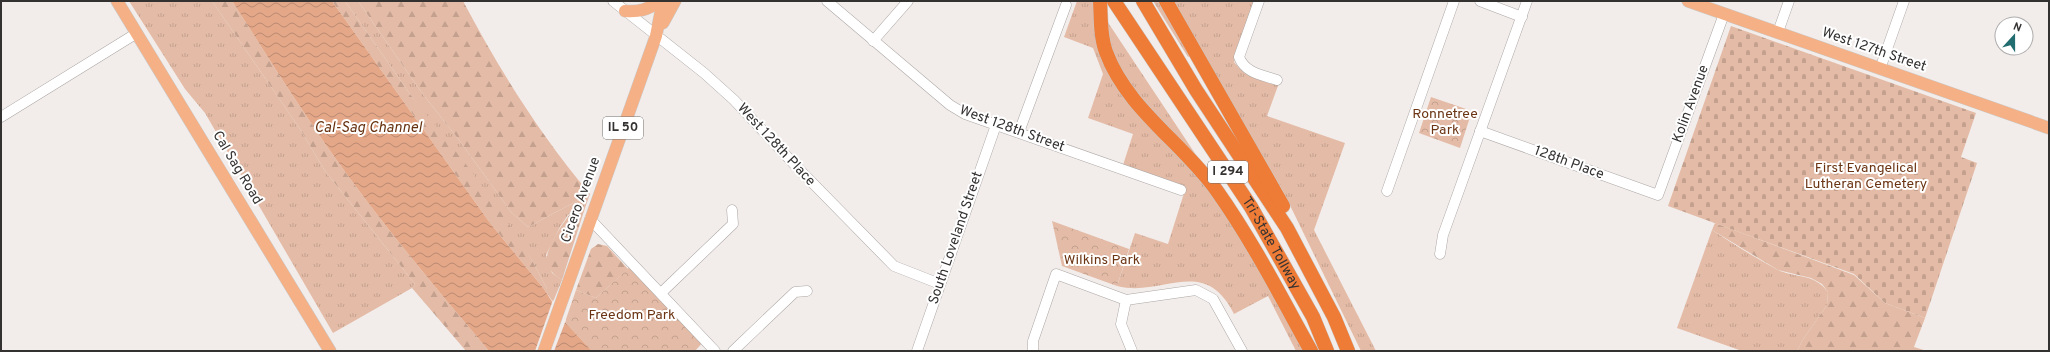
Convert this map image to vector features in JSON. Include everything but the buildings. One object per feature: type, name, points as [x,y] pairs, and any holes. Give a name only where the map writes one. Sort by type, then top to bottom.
[{"type":"highway","points":[[1100,1],[1101,30],[1106,52],[1131,96],[1215,188],[1242,227],[1311,351]]},
{"type":"highway","name":"Tri-State Tollway","points":[[1114,1],[1251,207],[1313,317],[1326,351]]},
{"type":"highway","name":"Tri-State Tollway","points":[[1143,1],[1196,90],[1287,228],[1334,316],[1348,351]]},
{"type":"highway","points":[[1166,1],[1282,204],[1287,228]]},
{"type":"main road","name":"Cal Sag Road","points":[[117,1],[330,351]]},
{"type":"main road","points":[[625,11],[637,12],[651,7],[659,1]]},
{"type":"main road","name":"Cicero Avenue","points":[[656,36],[663,1]]},
{"type":"main road","name":"Cicero Avenue","points":[[544,351],[656,36],[674,1]]},
{"type":"main road","name":"West 127th Street","points":[[1688,1],[2049,128]]},
{"type":"street","name":"West 128th Place","points":[[613,1],[704,73],[734,100],[794,164],[894,266],[940,284]]},
{"type":"street","name":"West 128th Street","points":[[827,1],[950,105],[965,114],[1181,190]]},
{"type":"street","points":[[873,41],[908,1]]},
{"type":"street","points":[[1259,1],[1238,57],[1242,65],[1253,72],[1278,80]]},
{"type":"street","points":[[1387,192],[1454,1]]},
{"type":"street","points":[[1480,1],[1522,16]]},
{"type":"street","points":[[1440,254],[1443,235],[1528,1]]},
{"type":"street","points":[[1778,32],[1789,1]]},
{"type":"street","points":[[1880,68],[1904,1]]},
{"type":"street","points":[[1019,132],[1066,4]]},
{"type":"street","name":"Kolin Avenue","points":[[1658,195],[1724,14]]},
{"type":"street","points":[[1,117],[137,33]]},
{"type":"street","name":"South Loveland Street","points":[[917,351],[996,125]]},
{"type":"street","name":"128th Place","points":[[1480,131],[1658,195]]},
{"type":"street","points":[[661,293],[733,224],[732,210]]},
{"type":"street","points":[[590,219],[715,351]]},
{"type":"street","points":[[1033,351],[1033,341],[1056,274],[1126,300],[1196,290],[1213,299],[1242,351]]},
{"type":"street","points":[[733,351],[795,292],[807,291]]},
{"type":"street","points":[[1126,300],[1121,324],[1132,351]]},
{"type":"green space","points":[[129,1],[212,1],[300,129],[325,171],[415,284],[412,288],[333,333],[205,113],[185,89]]},
{"type":"green space","points":[[212,1],[232,1],[282,80],[354,184],[420,269],[489,351],[466,351],[412,288],[415,284],[325,171],[300,129]]},
{"type":"green space","points":[[332,1],[345,1],[410,94],[497,206],[533,262],[547,289],[544,289],[490,223]]},
{"type":"green space","points":[[345,1],[358,1],[422,93],[459,140],[511,212],[528,227],[590,194],[585,208],[577,206],[568,215],[560,227],[546,255],[552,273],[562,280],[553,302],[544,289],[547,289],[533,262],[410,94]]},
{"type":"green space","points":[[358,1],[463,1],[491,52],[521,101],[554,149],[590,194],[528,227],[511,212],[459,140],[422,93]]},
{"type":"green space","points":[[1077,1],[1094,1],[1099,47],[1227,213],[1305,351],[1296,351],[1268,296],[1234,314],[1222,296],[1210,286],[1196,282],[1182,282],[1134,288],[1117,286],[1135,233],[1168,244],[1185,190],[1123,165],[1133,134],[1088,118],[1103,74],[1093,48],[1064,37]]},
{"type":"green space","points":[[1153,1],[1159,1],[1191,55],[1188,57]]},
{"type":"green space","points":[[1171,1],[1255,1],[1234,62],[1241,70],[1279,83],[1267,116],[1345,143],[1314,230],[1376,351],[1361,351],[1283,191]]},
{"type":"green space","points":[[1105,18],[1202,164],[1143,103],[1118,65],[1110,44]]},
{"type":"green space","name":"First Evangelical Lutheran Cemetery","points":[[1731,26],[1976,113],[1961,157],[1977,163],[1925,318],[1885,303],[1854,274],[1668,206]]},
{"type":"green space","name":"Ronnetree Park","points":[[1431,97],[1472,111],[1460,148],[1419,133]]},
{"type":"green space","points":[[577,206],[585,208],[562,280],[550,269],[547,264],[547,258],[552,242]]},
{"type":"green space","name":"Wilkins Park","points":[[1052,221],[1129,249],[1117,286],[1062,266]]},
{"type":"green space","points":[[1715,223],[1854,275],[1885,303],[1925,318],[1914,347],[1927,351],[1797,351],[1802,341],[1827,305],[1828,292],[1822,284],[1811,278],[1778,270],[1712,230]]},
{"type":"green space","points":[[1712,230],[1776,269],[1816,281],[1828,292],[1827,305],[1802,341],[1797,351],[1742,351],[1677,328]]},
{"type":"green space","points":[[598,244],[607,246],[628,269],[596,298],[576,290],[591,249]]},
{"type":"green space","name":"Freedom Park","points":[[633,264],[705,340],[695,351],[592,351],[565,322],[576,290],[596,298]]},
{"type":"water","name":"Cal-Sag Channel","points":[[232,1],[332,1],[490,223],[544,289],[565,322],[592,351],[489,351],[420,269],[354,184],[282,80]]},
{"type":"pier","points":[[553,300],[566,320],[554,351],[535,351]]}]
